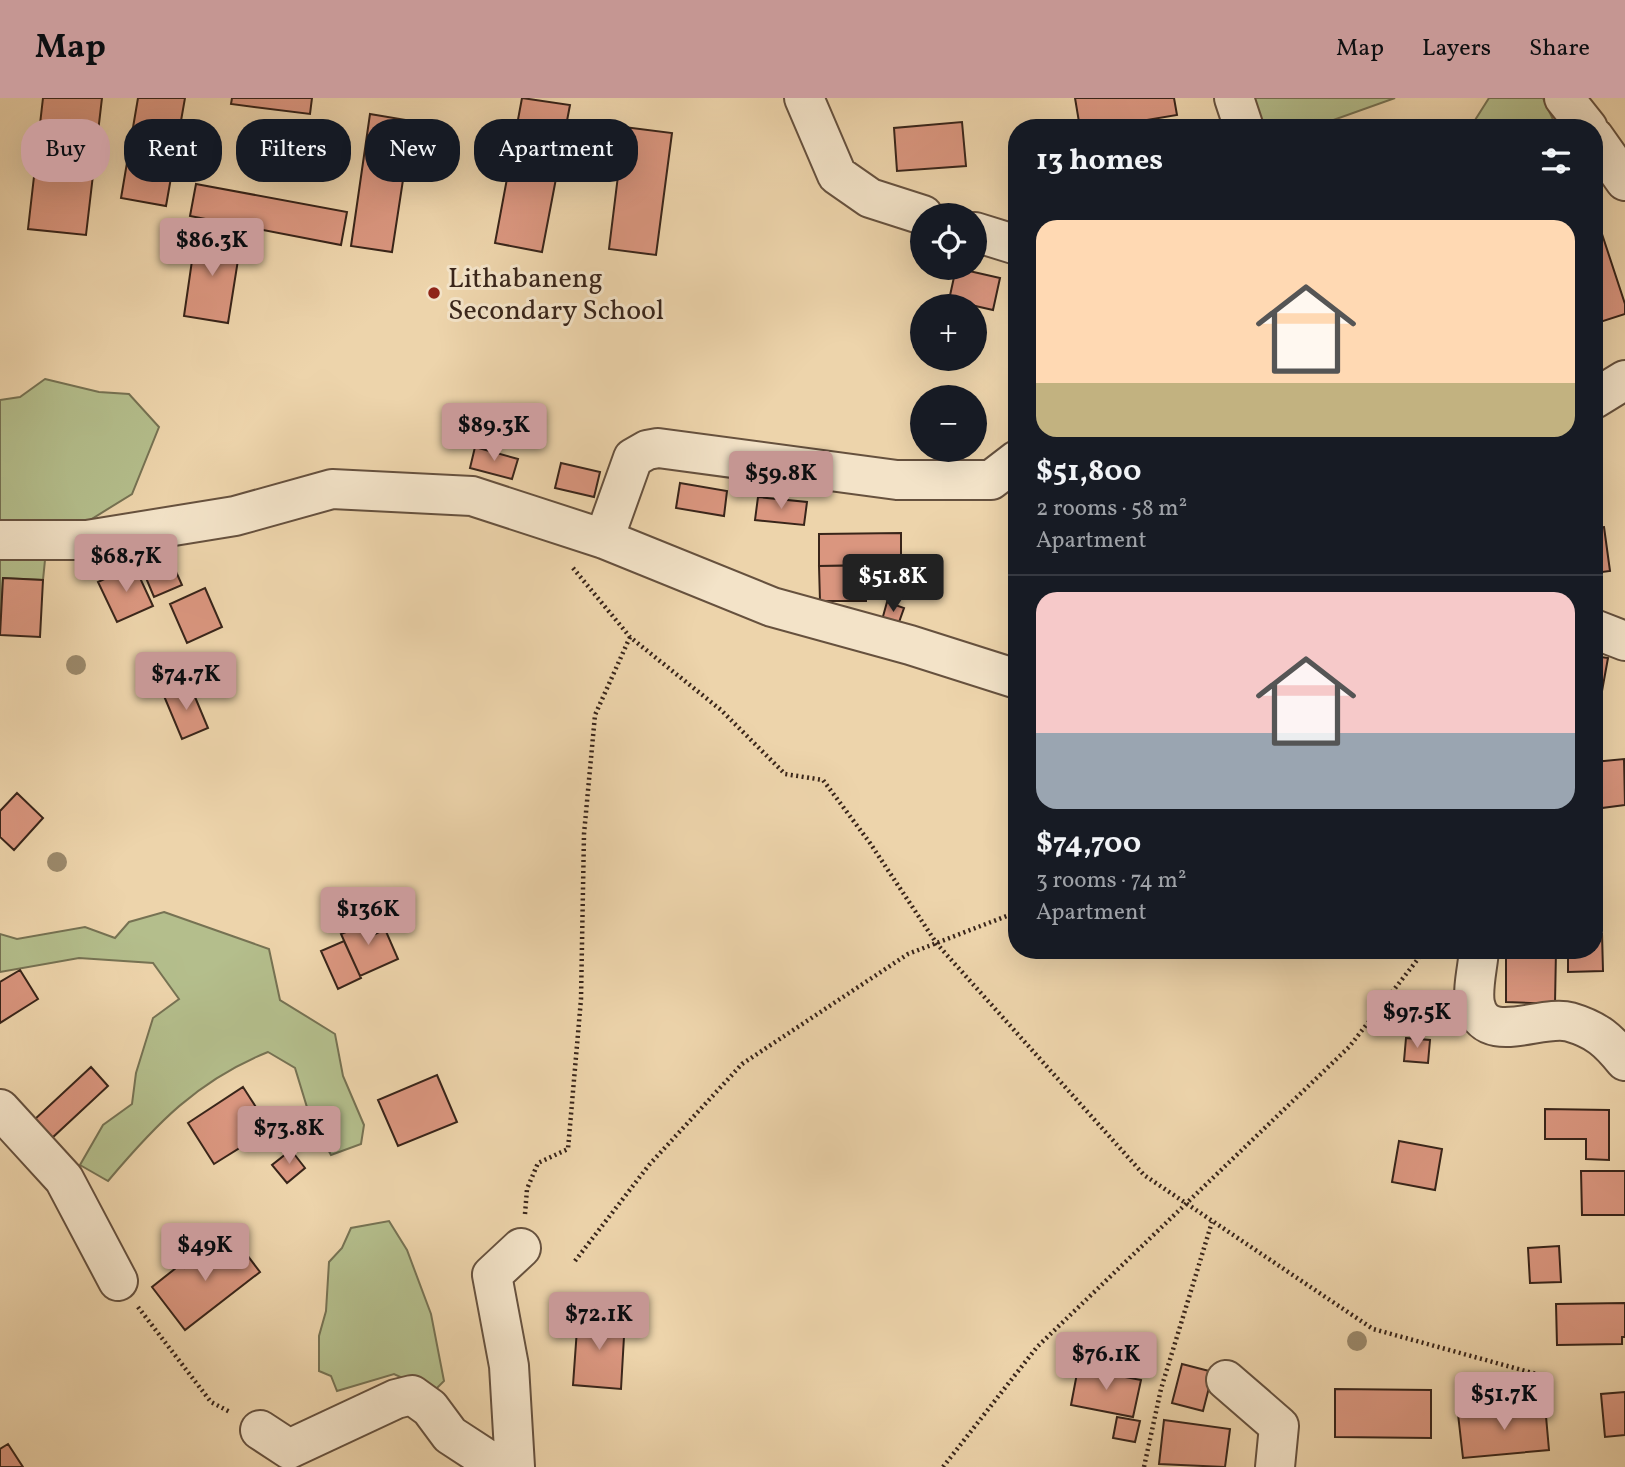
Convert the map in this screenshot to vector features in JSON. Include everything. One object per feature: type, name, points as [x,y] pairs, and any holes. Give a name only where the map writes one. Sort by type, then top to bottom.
[{"type":"street","points":[[804,98],[837,175],[870,198],[910,211]]},
{"type":"street","points":[[1234,98],[1241,119]]},
{"type":"street","points":[[1603,150],[1625,181]]},
{"type":"street","points":[[1603,191],[1625,187]]},
{"type":"street","points":[[987,236],[1008,242]]},
{"type":"street","points":[[1603,393],[1625,380]]},
{"type":"street","points":[[604,539],[633,458],[647,450],[658,448],[897,480],[991,480],[1008,467]]},
{"type":"street","points":[[0,540],[87,540],[235,516],[332,489],[472,496],[604,539],[772,607],[910,645],[1008,676]]},
{"type":"street","points":[[1603,632],[1625,641]]},
{"type":"street","points":[[1478,959],[1475,1003],[1483,1020],[1495,1028],[1567,1021],[1605,1037],[1625,1061]]},
{"type":"street","points":[[0,1108],[64,1179],[118,1281]]},
{"type":"street","points":[[515,1467],[509,1366],[492,1275],[521,1248]]},
{"type":"street","points":[[1226,1380],[1279,1426],[1275,1467]]},
{"type":"street","points":[[260,1430],[289,1449],[396,1399],[412,1395],[430,1408],[450,1435],[499,1467]]},
{"type":"path","points":[[570,565],[631,636],[721,710],[785,774],[823,780],[870,843],[937,944],[1144,1174],[1373,1329],[1551,1378]]},
{"type":"path","points":[[521,1248],[527,1189],[538,1163],[568,1149],[581,999],[584,834],[595,715],[631,636]]},
{"type":"path","points":[[575,1261],[649,1165],[742,1064],[908,954],[1008,916]]},
{"type":"path","points":[[943,1467],[1037,1347],[1349,1048],[1418,959]]},
{"type":"path","points":[[1144,1467],[1161,1389],[1212,1222]]},
{"type":"path","points":[[118,1281],[211,1402],[260,1430]]},
{"type":"green space","points":[[1247,98],[1395,98],[1336,119],[1252,119]]},
{"type":"green space","points":[[1489,98],[1543,98],[1553,119],[1476,119]]},
{"type":"green space","points":[[45,379],[99,392],[129,394],[159,427],[132,494],[90,520],[47,540],[43,580],[3,578],[0,629],[0,400],[20,397]]},
{"type":"green space","points":[[164,912],[269,949],[280,1000],[335,1034],[343,1076],[364,1125],[361,1144],[331,1155],[310,1117],[295,1068],[268,1052],[243,1063],[199,1090],[143,1141],[108,1181],[80,1165],[103,1125],[132,1104],[136,1073],[153,1018],[179,999],[153,963],[79,958],[0,972],[0,934],[17,939],[85,927],[115,938],[129,922]]},
{"type":"green space","points":[[389,1221],[407,1250],[431,1314],[444,1381],[433,1392],[394,1374],[337,1391],[331,1376],[319,1371],[319,1336],[326,1311],[329,1262],[342,1248],[351,1228]]},
{"type":"building","points":[[43,98],[102,98],[100,119],[41,119]]},
{"type":"building","points":[[138,98],[185,98],[181,119],[134,119]]},
{"type":"building","points":[[232,98],[312,98],[310,114],[231,104]]},
{"type":"building","points":[[522,98],[570,105],[567,119],[518,119]]},
{"type":"building","points":[[1075,98],[1174,98],[1177,115],[1153,119],[1078,119]]},
{"type":"building","points":[[370,114],[400,119],[369,119]]},
{"type":"building","points":[[962,122],[966,166],[897,171],[894,128]]},
{"type":"building","points":[[638,129],[672,133],[656,255],[609,249],[617,182],[638,182]]},
{"type":"building","points":[[365,149],[365,182],[403,182],[392,252],[351,246]]},
{"type":"building","points":[[124,180],[170,182],[166,206],[121,198]]},
{"type":"building","points":[[33,182],[92,182],[86,235],[28,229]]},
{"type":"building","points":[[506,182],[555,182],[542,252],[495,243]]},
{"type":"building","points":[[196,184],[347,212],[341,245],[190,216]]},
{"type":"building","points":[[196,233],[241,241],[228,323],[184,316]]},
{"type":"building","points":[[1603,237],[1625,304],[1625,314],[1603,321]]},
{"type":"building","points":[[987,275],[1000,278],[993,310],[987,309],[987,294],[950,294],[953,280],[987,280]]},
{"type":"building","points":[[475,447],[518,459],[512,479],[470,468]]},
{"type":"building","points":[[561,463],[600,472],[594,497],[555,488]]},
{"type":"building","points":[[680,483],[727,491],[724,516],[676,508]]},
{"type":"building","points":[[758,497],[807,502],[804,525],[755,520]]},
{"type":"building","points":[[1603,527],[1610,571],[1603,572]]},
{"type":"building","points":[[901,533],[901,565],[819,566],[819,534]]},
{"type":"building","points":[[134,565],[153,606],[117,622],[98,582]]},
{"type":"building","points":[[173,565],[182,585],[154,597],[146,578]]},
{"type":"building","points":[[866,565],[866,601],[820,601],[819,566]]},
{"type":"building","points":[[3,578],[43,580],[40,637],[0,635]]},
{"type":"building","points":[[205,588],[222,627],[187,643],[170,604]]},
{"type":"building","points":[[887,602],[904,608],[898,625],[882,620]]},
{"type":"building","points":[[1603,657],[1608,658],[1603,686]]},
{"type":"building","points":[[190,685],[208,728],[182,739],[164,696]]},
{"type":"building","points":[[1624,759],[1625,805],[1603,808],[1603,761]]},
{"type":"building","points":[[17,793],[43,818],[14,850],[0,837],[0,811]]},
{"type":"building","points":[[365,915],[373,935],[385,929],[398,959],[360,976],[341,934],[351,930],[347,923]]},
{"type":"building","points":[[344,941],[361,978],[338,989],[321,951]]},
{"type":"building","points":[[1506,959],[1556,959],[1555,1004],[1506,1002]]},
{"type":"building","points":[[1568,959],[1603,959],[1603,971],[1568,972]]},
{"type":"building","points":[[20,970],[38,999],[0,1023],[0,982]]},
{"type":"building","points":[[1406,1038],[1430,1040],[1428,1063],[1404,1061]]},
{"type":"building","points":[[91,1067],[108,1086],[52,1138],[34,1120]]},
{"type":"building","points":[[437,1075],[457,1122],[398,1146],[378,1100]]},
{"type":"building","points":[[243,1087],[270,1129],[214,1164],[188,1123]]},
{"type":"building","points":[[1545,1109],[1609,1110],[1609,1160],[1586,1159],[1586,1139],[1545,1139]]},
{"type":"building","points":[[1399,1141],[1442,1149],[1435,1190],[1392,1182]]},
{"type":"building","points":[[291,1150],[305,1168],[287,1183],[272,1165]]},
{"type":"building","points":[[1581,1171],[1625,1171],[1625,1215],[1582,1215]]},
{"type":"building","points":[[235,1239],[260,1272],[185,1330],[152,1287],[181,1264],[185,1268],[204,1253],[209,1260]]},
{"type":"building","points":[[1559,1246],[1561,1282],[1530,1283],[1528,1248]]},
{"type":"building","points":[[1625,1303],[1625,1337],[1622,1337],[1622,1344],[1557,1345],[1556,1304]]},
{"type":"building","points":[[578,1315],[625,1319],[621,1389],[573,1385]]},
{"type":"building","points":[[1182,1364],[1213,1372],[1203,1411],[1172,1403]]},
{"type":"building","points":[[1078,1368],[1141,1380],[1133,1417],[1071,1405]]},
{"type":"building","points":[[1335,1389],[1431,1390],[1431,1438],[1335,1437]]},
{"type":"building","points":[[1625,1392],[1625,1435],[1605,1437],[1601,1394]]},
{"type":"building","points":[[1545,1405],[1549,1450],[1463,1458],[1458,1414]]},
{"type":"building","points":[[1117,1417],[1140,1421],[1135,1442],[1113,1438]]},
{"type":"building","points":[[1164,1420],[1230,1429],[1225,1467],[1159,1464]]},
{"type":"building","points":[[8,1444],[23,1467],[0,1467],[0,1449]]},
{"type":"place","name":"Lithabaneng Secondary School","points":[[434,293]]}]
